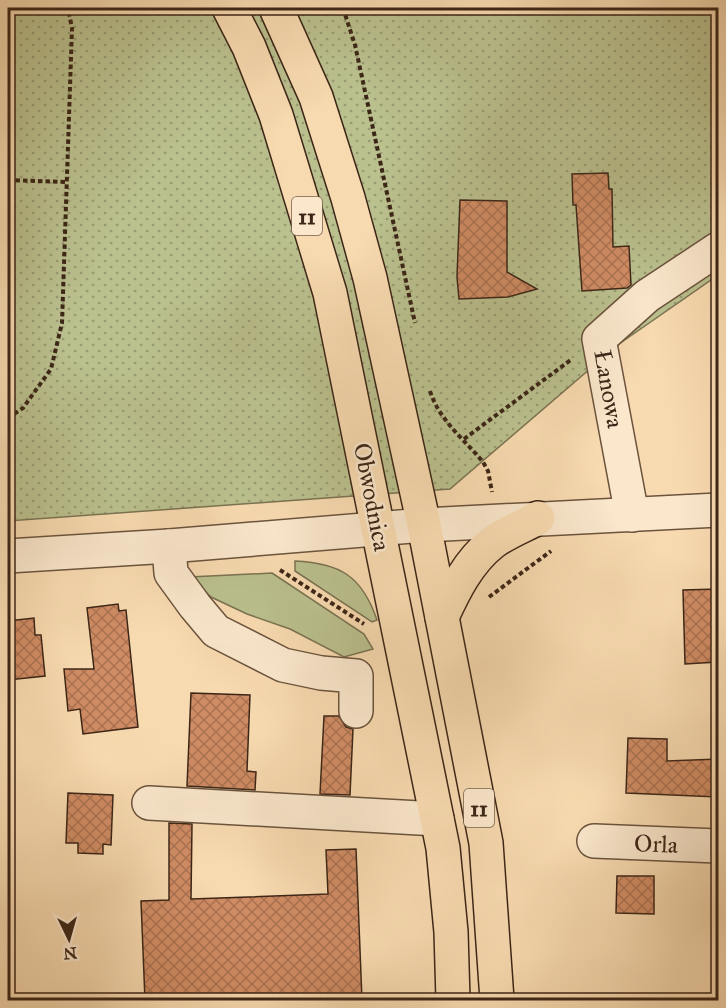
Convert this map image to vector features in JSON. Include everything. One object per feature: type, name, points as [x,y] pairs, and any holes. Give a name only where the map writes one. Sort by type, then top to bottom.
[{"type":"highway","name":"Obwodnica","points":[[229,8],[249,47],[276,115],[330,293],[443,848],[451,932],[453,1000]]},
{"type":"highway","name":"Obwodnica","points":[[276,8],[316,97],[348,198],[370,279],[424,525],[486,843],[497,1000]]},
{"type":"highway","points":[[442,617],[458,584],[487,548],[495,541],[538,518]]},
{"type":"street","name":"Łanowa","points":[[632,515],[599,339],[647,296],[718,249]]},
{"type":"street","points":[[8,556],[170,546],[424,525],[718,510]]},
{"type":"street","points":[[170,546],[171,573],[216,631],[283,665],[321,674],[356,676],[356,711]]},
{"type":"street","points":[[149,802],[437,819]]},
{"type":"street","name":"Orla","points":[[594,842],[718,846]]},
{"type":"path","points":[[8,418],[23,408],[51,369],[62,323],[72,28],[68,8]]},
{"type":"path","points":[[343,8],[357,56],[416,325]]},
{"type":"path","points":[[8,180],[66,182]]},
{"type":"path","points":[[464,440],[599,339]]},
{"type":"path","points":[[428,384],[441,416],[464,440],[488,471],[492,491]]},
{"type":"green space","points":[[8,8],[718,8],[718,275],[619,344],[450,489],[8,521]]},
{"type":"green space","points":[[295,561],[325,565],[347,575],[364,592],[377,620],[372,622],[295,571]]},
{"type":"green space","points":[[272,573],[364,634],[373,649],[344,657],[290,629],[247,614],[211,597],[190,577]]},
{"type":"building","points":[[608,173],[609,189],[612,189],[613,247],[629,246],[631,285],[627,288],[582,291],[572,174]]},
{"type":"building","points":[[460,200],[507,201],[507,272],[537,289],[508,297],[459,299],[457,277]]},
{"type":"building","points":[[718,589],[718,662],[685,664],[683,590]]},
{"type":"building","points":[[118,604],[119,611],[126,610],[138,727],[83,734],[80,709],[68,711],[64,669],[94,669],[87,608]]},
{"type":"building","points":[[34,618],[35,635],[41,635],[45,676],[8,680],[8,621]]},
{"type":"building","points":[[191,693],[250,695],[247,771],[256,772],[255,790],[187,786]]},
{"type":"building","points":[[324,716],[339,716],[346,727],[353,729],[350,795],[320,794]]},
{"type":"building","points":[[628,738],[667,739],[667,761],[718,759],[718,797],[626,793]]},
{"type":"building","points":[[68,793],[113,795],[111,845],[103,844],[103,854],[78,853],[78,843],[66,843]]},
{"type":"building","points":[[169,823],[192,824],[191,899],[328,894],[326,850],[356,849],[362,1000],[145,1000],[141,901],[169,900]]},
{"type":"building","points":[[617,876],[654,876],[654,914],[616,913]]}]
